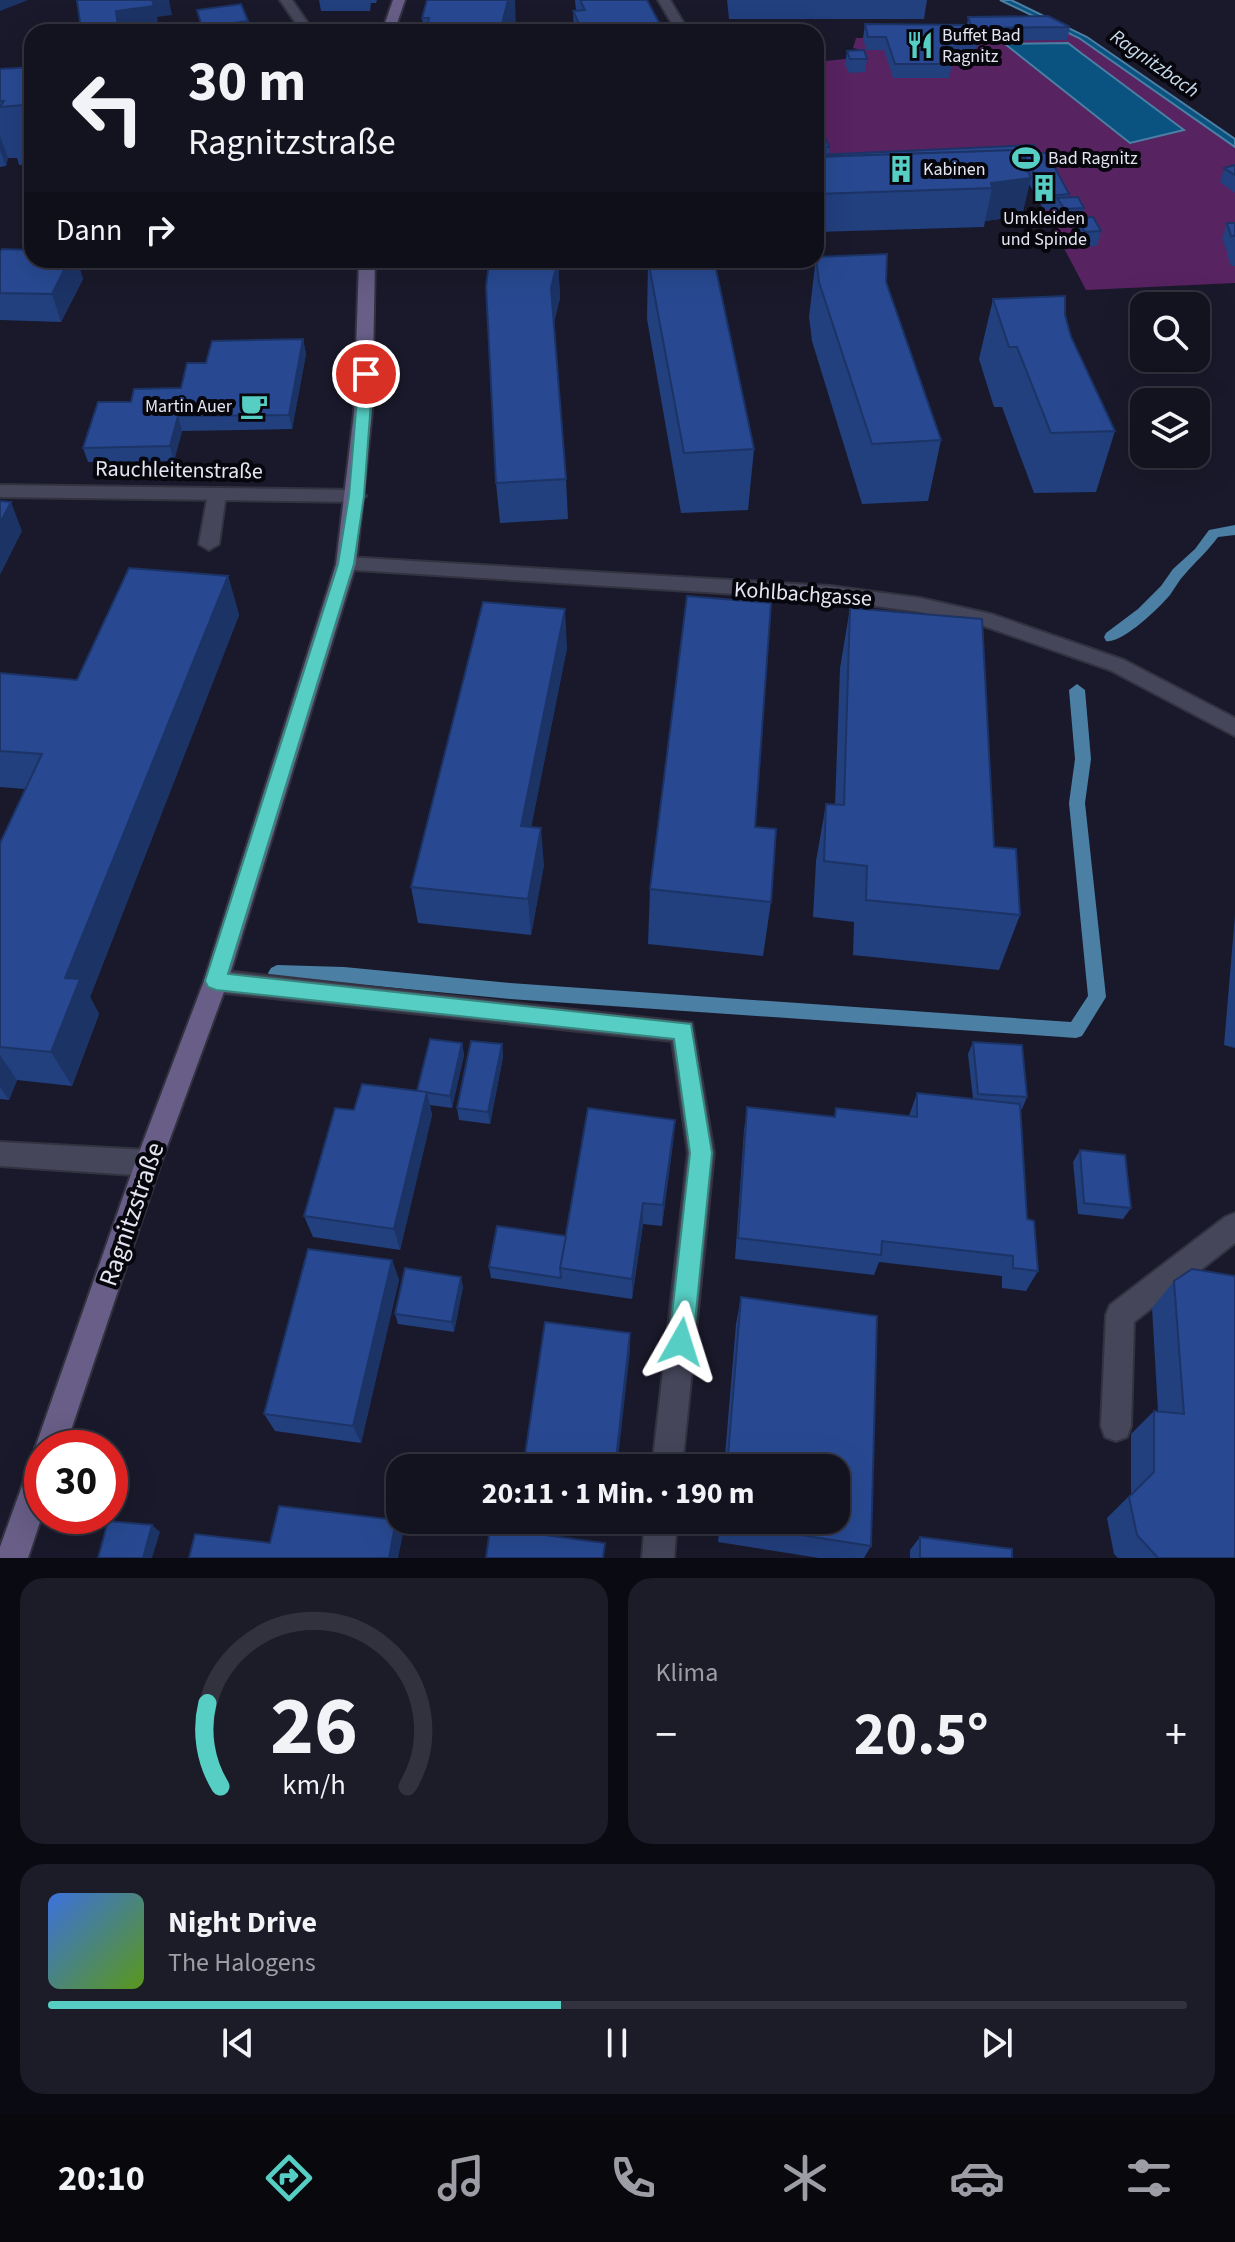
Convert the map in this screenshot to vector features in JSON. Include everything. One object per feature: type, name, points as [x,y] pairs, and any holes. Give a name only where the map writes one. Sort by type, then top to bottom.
[{"type":"main road","points":[[391,24],[399,0]]},
{"type":"main road","name":"Ragnitzstraße","points":[[56,1430],[148,1163],[216,981],[346,564],[357,496],[369,347],[367,268]]},
{"type":"main road","points":[[12,1558],[24,1524]]},
{"type":"street","points":[[286,0],[302,24]]},
{"type":"street","points":[[664,0],[678,24]]},
{"type":"street","name":"Rauchleitenstraße","points":[[0,491],[357,496]]},
{"type":"street","points":[[209,544],[217,494]]},
{"type":"street","name":"Kohlbachgasse","points":[[346,564],[830,593],[920,605],[984,619],[1117,665],[1235,728]]},
{"type":"street","points":[[216,981],[683,1031],[701,1153],[669,1454]]},
{"type":"street","points":[[0,1154],[148,1163]]},
{"type":"street","points":[[1116,1426],[1120,1315],[1235,1226]]},
{"type":"street","points":[[658,1558],[660,1534]]},
{"type":"shaded area","name":"Bad Ragnitz","points":[[1049,24],[1079,38],[1235,147],[1235,283],[1086,290],[1025,174],[824,175],[824,61],[854,58],[861,50],[853,48],[856,38],[968,38]]},
{"type":"water","name":"Ragnitzbach","points":[[1000,0],[1011,0],[1087,37],[1235,139],[1235,147],[1079,38]]},
{"type":"water","points":[[1068,43],[1184,130],[1130,143],[1005,44]]},
{"type":"building","points":[[77,0],[152,0],[154,6],[116,11],[118,24],[80,24]]},
{"type":"building","points":[[427,0],[508,0],[502,24],[428,24],[429,18],[422,18]]},
{"type":"building","points":[[580,0],[647,0],[660,24],[579,24],[573,11],[585,10]]},
{"type":"building","points":[[241,4],[248,21],[201,24],[197,10]]},
{"type":"building","points":[[1048,16],[1070,27],[976,28],[979,37],[944,37],[952,64],[895,64],[886,37],[868,37],[865,24],[971,25],[968,17]]},
{"type":"building","points":[[864,50],[867,59],[850,59],[847,51]]},
{"type":"building","points":[[24,68],[24,105],[0,107],[4,101],[0,101],[0,69]]},
{"type":"building","points":[[1034,145],[1037,153],[1047,153],[1069,194],[1047,196],[1018,150],[824,155]]},
{"type":"building","points":[[1018,150],[1031,178],[991,183],[992,188],[824,194],[824,157]]},
{"type":"building","points":[[1235,165],[1235,175],[1224,168]]},
{"type":"building","points":[[1078,197],[1084,208],[1065,209],[1057,198]]},
{"type":"building","points":[[1093,217],[1101,231],[1085,232],[1076,218]]},
{"type":"building","points":[[1227,223],[1235,223],[1235,236],[1231,236]]},
{"type":"building","points":[[2,249],[24,250],[24,268],[65,268],[52,294],[0,293]]},
{"type":"building","points":[[887,254],[886,282],[941,440],[872,444],[819,282],[817,268],[824,268],[824,257]]},
{"type":"building","points":[[488,268],[556,268],[551,288],[566,479],[496,483],[486,286]]},
{"type":"building","points":[[649,268],[716,268],[754,449],[684,453]]},
{"type":"building","points":[[1065,296],[1065,315],[1071,337],[1115,431],[1051,433],[1017,347],[1009,347],[993,299]]},
{"type":"building","points":[[303,339],[289,415],[178,416],[170,446],[83,448],[98,402],[131,402],[134,389],[181,388],[187,363],[206,363],[212,341]]},
{"type":"building","points":[[0,501],[11,502],[0,523]]},
{"type":"building","points":[[129,568],[228,576],[65,978],[80,979],[51,1052],[0,1047],[0,843],[42,754],[0,751],[0,673],[77,680]]},
{"type":"building","points":[[687,596],[771,603],[755,827],[776,829],[771,902],[650,889]]},
{"type":"building","points":[[483,602],[565,609],[521,826],[541,828],[528,899],[411,887]]},
{"type":"building","points":[[850,608],[982,619],[994,847],[1016,849],[1020,915],[866,900],[867,866],[824,861],[826,804],[844,805]]},
{"type":"building","points":[[430,1039],[462,1043],[450,1096],[417,1091]]},
{"type":"building","points":[[471,1041],[502,1044],[488,1112],[457,1108]]},
{"type":"building","points":[[973,1042],[1022,1045],[1027,1097],[978,1094]]},
{"type":"building","points":[[362,1084],[427,1092],[394,1229],[304,1216],[335,1108],[354,1110]]},
{"type":"building","points":[[917,1093],[1020,1104],[1027,1219],[1034,1221],[1038,1271],[1013,1268],[1013,1256],[882,1241],[881,1255],[738,1238],[747,1107],[835,1117],[836,1108],[917,1117]]},
{"type":"building","points":[[588,1108],[675,1120],[663,1205],[643,1203],[632,1279],[560,1268]]},
{"type":"building","points":[[1080,1150],[1125,1155],[1131,1208],[1084,1203]]},
{"type":"building","points":[[497,1226],[566,1236],[561,1278],[489,1267]]},
{"type":"building","points":[[308,1249],[392,1260],[353,1426],[264,1414]]},
{"type":"building","points":[[405,1268],[461,1277],[452,1322],[395,1314]]},
{"type":"building","points":[[1192,1269],[1235,1276],[1235,1558],[1158,1558],[1137,1535],[1129,1497],[1154,1472],[1154,1411],[1184,1414],[1174,1281]]},
{"type":"building","points":[[741,1297],[877,1316],[871,1546],[794,1534],[850,1534],[850,1454],[728,1454]]},
{"type":"building","points":[[545,1322],[630,1333],[617,1454],[525,1454]]},
{"type":"building","points":[[279,1506],[386,1519],[386,1534],[393,1534],[389,1558],[189,1558],[195,1534],[270,1543]]},
{"type":"building","points":[[128,1523],[152,1525],[143,1558],[98,1558],[104,1534],[128,1534]]},
{"type":"building","points":[[489,1534],[536,1534],[605,1543],[603,1558],[486,1558]]},
{"type":"building","points":[[920,1537],[1012,1549],[1012,1558],[920,1558]]},
{"type":"waterway","points":[[1111,637],[1143,613],[1166,590],[1178,572],[1200,552],[1214,533],[1235,530]]},
{"type":"waterway","points":[[277,973],[344,975],[510,991],[1076,1030],[1097,997],[1077,803],[1083,759],[1077,690]]},
{"type":"place","name":"Buffet Bad Ragnitz","points":[[920,45]]},
{"type":"place","name":"Bad Ragnitz","points":[[1026,158]]},
{"type":"place","name":"Kabinen","points":[[901,169]]},
{"type":"place","name":"Umkleiden und Spinde","points":[[1044,188]]},
{"type":"place","name":"Martin Auer","points":[[254,406]]},
{"type":"route","points":[[366,374],[357,496],[346,564],[216,981],[683,1031],[701,1153],[681,1342]]}]
